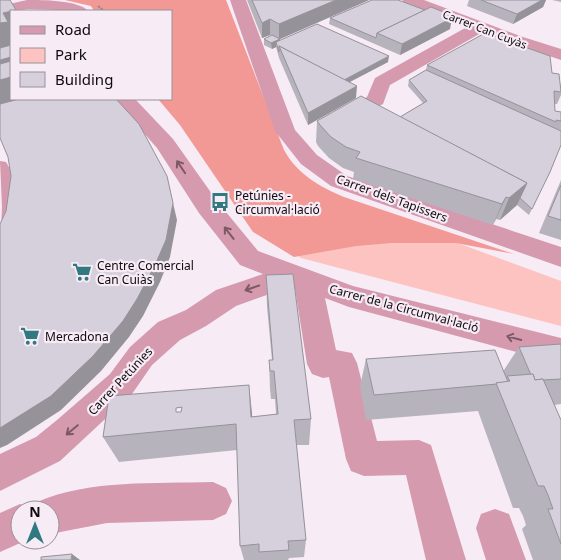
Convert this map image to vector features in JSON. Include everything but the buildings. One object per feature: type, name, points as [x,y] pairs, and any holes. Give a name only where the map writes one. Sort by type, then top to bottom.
[{"type":"street","name":"Carrer dels Tapissers","points":[[238,0],[285,131],[294,145],[320,171],[339,181],[561,257]]},
{"type":"street","name":"Carrer Can Cuyàs","points":[[410,0],[479,27],[561,55]]},
{"type":"street","points":[[0,11],[18,6],[54,3],[79,10]]},
{"type":"street","points":[[338,121],[376,100],[382,82],[479,27]]},
{"type":"street","name":"Carrer de la Circumval·lació","points":[[125,100],[166,144],[208,207],[249,258],[349,296],[561,351]]},
{"type":"street","points":[[0,166],[6,179],[10,220],[8,233],[0,246]]},
{"type":"street","points":[[304,280],[323,364],[341,363],[364,459],[419,457],[446,560]]},
{"type":"street","name":"Carrer Petúnies","points":[[0,473],[48,449],[69,432],[121,384],[142,356],[168,332],[196,318],[226,298],[263,284],[304,280]]},
{"type":"street","points":[[60,513],[107,504],[213,501]]},
{"type":"green space","points":[[289,181],[561,281],[561,326],[301,258],[263,232]]},
{"type":"shaded area","points":[[65,0],[226,0],[284,150],[302,173],[326,189],[344,197],[514,254],[456,243],[391,243],[356,246],[294,257],[253,232],[180,125],[159,100],[172,100],[172,10],[93,10],[91,6]]},
{"type":"place","name":"Petúnies - Circumval·lació","points":[[220,202]]},
{"type":"place","name":"Centre Comercial Can Cuiàs","points":[[82,272]]},
{"type":"place","name":"Mercadona","points":[[30,336]]}]
